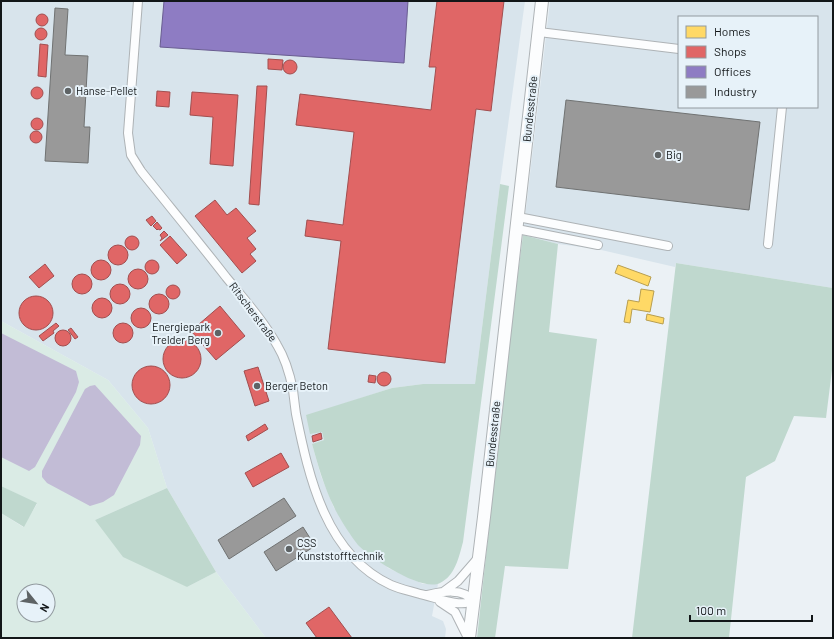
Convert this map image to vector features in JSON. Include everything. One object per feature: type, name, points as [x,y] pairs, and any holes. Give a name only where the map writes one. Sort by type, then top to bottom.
[{"type":"main road","name":"Bundesstraße","points":[[468,638],[484,517],[542,1]]},
{"type":"street","name":"Ritscherstraße","points":[[138,1],[128,133],[131,155],[141,171],[259,316],[278,346],[293,389],[296,414],[306,462],[314,488],[324,515],[337,536],[356,561],[374,575],[395,586],[427,595],[460,603],[473,601],[468,596],[461,593],[443,592],[427,595]]},
{"type":"street","points":[[539,32],[678,49]]},
{"type":"street","points":[[768,244],[782,108]]},
{"type":"street","points":[[517,223],[598,246]]},
{"type":"street","points":[[517,223],[668,246]]},
{"type":"street","name":"Ritscherstraße","points":[[443,592],[458,581],[478,558]]},
{"type":"street","name":"Ritscherstraße","points":[[427,595],[452,609],[468,638]]},
{"type":"shaded area","points":[[1,1],[525,1],[475,384],[423,384],[392,388],[306,416],[322,431],[324,440],[312,444],[321,476],[334,508],[388,568],[423,584],[438,584],[432,616],[443,621],[446,629],[445,638],[266,638],[216,572],[167,488],[148,428],[108,380],[1,321]]},
{"type":"shaded area","points":[[550,1],[833,1],[833,288],[676,263],[675,267],[597,249],[558,244],[523,235]]},
{"type":"shaded area","points":[[1,321],[108,380],[148,428],[167,488],[95,520],[187,587],[216,572],[266,638],[1,638],[1,513],[23,527],[37,504],[1,486]]},
{"type":"shaded area","points":[[1,333],[76,371],[79,382],[76,392],[35,467],[29,471],[1,457]]},
{"type":"shaded area","points":[[95,385],[141,436],[140,445],[114,495],[103,502],[90,506],[47,483],[42,477],[42,471],[85,389]]},
{"type":"green space","points":[[500,184],[509,186],[463,542],[456,566],[453,571],[445,580],[432,585],[410,579],[386,566],[365,552],[353,538],[330,499],[312,444],[324,440],[322,432],[310,434],[306,415],[392,388],[423,384],[475,384]]},
{"type":"green space","points":[[523,235],[558,244],[549,332],[597,339],[568,569],[505,566],[495,638],[477,638],[511,328]]},
{"type":"green space","points":[[676,263],[833,288],[833,362],[826,418],[794,416],[775,461],[746,477],[729,638],[632,638]]},
{"type":"green space","points":[[1,486],[37,503],[24,527],[1,513]]},
{"type":"green space","points":[[167,488],[216,572],[187,587],[123,557],[95,520]]},
{"type":"building: Homes","points":[[618,265],[651,277],[648,286],[615,273]]},
{"type":"building: Homes","points":[[641,289],[654,291],[650,312],[632,309],[630,323],[624,322],[628,300],[639,302]]},
{"type":"building: Homes","points":[[647,314],[664,318],[663,324],[646,320]]},
{"type":"building: Shops","points":[[437,1],[504,1],[491,111],[476,109],[445,363],[328,349],[341,241],[305,236],[307,220],[343,225],[354,132],[296,125],[300,94],[431,110],[436,67],[429,67]]},
{"type":"building: Shops","points":[[40,14],[44,14],[48,20],[44,26],[40,26],[36,22],[36,18]]},
{"type":"building: Shops","points":[[39,28],[43,28],[47,34],[43,40],[39,40],[35,36],[35,32]]},
{"type":"building: Shops","points":[[40,44],[48,45],[46,77],[38,76]]},
{"type":"building: Shops","points":[[268,59],[283,60],[282,70],[268,69]]},
{"type":"building: Shops","points":[[290,60],[295,62],[297,67],[295,72],[290,74],[285,72],[283,67],[285,62]]},
{"type":"building: Shops","points":[[257,86],[267,86],[259,205],[249,204]]},
{"type":"building: Shops","points":[[35,87],[39,87],[43,93],[39,99],[35,99],[31,95],[31,91]]},
{"type":"building: Shops","points":[[157,91],[170,92],[169,107],[156,106]]},
{"type":"building: Shops","points":[[192,92],[238,95],[233,166],[210,164],[213,117],[190,115]]},
{"type":"building: Shops","points":[[35,118],[39,118],[43,124],[39,130],[35,130],[31,126],[31,122]]},
{"type":"building: Shops","points":[[34,131],[38,131],[42,137],[38,143],[34,143],[30,139],[30,135]]},
{"type":"building: Shops","points":[[215,200],[227,215],[236,208],[256,231],[247,238],[256,249],[250,254],[256,261],[242,273],[195,216]]},
{"type":"building: Shops","points":[[152,216],[156,221],[151,226],[146,220]]},
{"type":"building: Shops","points":[[157,222],[162,228],[160,230],[157,230],[153,226]]},
{"type":"building: Shops","points":[[164,231],[168,235],[160,241],[162,238],[160,235]]},
{"type":"building: Shops","points":[[132,236],[137,238],[139,243],[137,248],[132,250],[127,248],[125,243],[127,238]]},
{"type":"building: Shops","points":[[170,236],[187,255],[177,264],[160,245]]},
{"type":"building: Shops","points":[[114,245],[122,245],[128,251],[128,259],[122,265],[114,265],[108,259],[108,251]]},
{"type":"building: Shops","points":[[97,260],[105,260],[111,266],[111,274],[105,280],[97,280],[91,274],[91,266]]},
{"type":"building: Shops","points":[[152,260],[157,262],[159,267],[157,272],[152,274],[147,272],[145,267],[147,262]]},
{"type":"building: Shops","points":[[45,264],[54,276],[39,288],[29,277]]},
{"type":"building: Shops","points":[[134,269],[142,269],[148,275],[148,283],[142,289],[134,289],[128,283],[128,275]]},
{"type":"building: Shops","points":[[78,274],[86,274],[92,280],[92,288],[86,294],[78,294],[72,288],[72,280]]},
{"type":"building: Shops","points":[[116,284],[124,284],[130,290],[130,298],[124,304],[116,304],[110,298],[110,290]]},
{"type":"building: Shops","points":[[173,285],[178,287],[180,292],[178,297],[173,299],[168,297],[166,292],[168,287]]},
{"type":"building: Shops","points":[[155,294],[163,294],[169,300],[169,308],[163,314],[155,314],[149,308],[149,300]]},
{"type":"building: Shops","points":[[36,296],[48,301],[53,313],[48,325],[36,330],[24,325],[19,313],[24,301]]},
{"type":"building: Shops","points":[[98,298],[106,298],[112,304],[112,312],[106,318],[98,318],[92,312],[92,304]]},
{"type":"building: Shops","name":"Energiepark Trelder Berg","points":[[220,306],[245,336],[216,360],[191,331]]},
{"type":"building: Shops","points":[[137,308],[145,308],[151,314],[151,322],[145,328],[137,328],[131,322],[131,314]]},
{"type":"building: Shops","points":[[56,323],[59,326],[53,331],[54,333],[43,341],[39,336]]},
{"type":"building: Shops","points":[[119,323],[127,323],[133,329],[133,337],[127,343],[119,343],[113,337],[113,329]]},
{"type":"building: Shops","points":[[71,328],[78,337],[75,339],[68,330]]},
{"type":"building: Shops","points":[[63,330],[69,332],[71,338],[69,344],[63,346],[57,344],[55,338],[57,332]]},
{"type":"building: Shops","points":[[178,340],[186,340],[193,343],[198,348],[201,359],[198,370],[193,375],[186,378],[178,378],[171,375],[166,370],[163,363],[163,355],[166,348],[171,343]]},
{"type":"building: Shops","points":[[147,366],[155,366],[162,369],[167,374],[170,385],[167,396],[162,401],[155,404],[147,404],[140,401],[135,396],[132,389],[132,381],[135,374],[140,369]]},
{"type":"building: Shops","name":"Berger Beton","points":[[258,367],[269,401],[255,406],[244,371]]},
{"type":"building: Shops","points":[[384,372],[389,374],[391,379],[389,384],[384,386],[379,384],[377,379],[379,374]]},
{"type":"building: Shops","points":[[369,375],[376,376],[375,383],[368,382]]},
{"type":"building: Shops","points":[[265,424],[268,429],[248,441],[246,436]]},
{"type":"building: Shops","points":[[321,433],[322,439],[313,442],[312,436]]},
{"type":"building: Shops","points":[[281,453],[289,467],[253,487],[245,473]]},
{"type":"building: Shops","points":[[329,607],[352,638],[317,638],[306,623]]},
{"type":"building: Offices","points":[[164,1],[408,1],[404,63],[160,47]]},
{"type":"building: Industry","name":"Hanse-Pellet","points":[[55,8],[68,9],[65,55],[88,56],[84,127],[90,127],[88,163],[45,161]]},
{"type":"building: Industry","name":"Big","points":[[566,100],[760,122],[749,210],[556,187]]},
{"type":"building: Industry","points":[[284,498],[296,516],[229,559],[218,540]]},
{"type":"building: Industry","name":"CSS Kunststofftechnik","points":[[303,527],[315,546],[276,571],[264,552]]},
{"type":"place","name":"Hanse-Pellet","points":[[68,91]]},
{"type":"place","name":"Big","points":[[658,155]]},
{"type":"place","name":"Energiepark Trelder Berg","points":[[218,333]]},
{"type":"place","name":"Berger Beton","points":[[257,386]]},
{"type":"place","name":"CSS Kunststofftechnik","points":[[289,549]]}]
